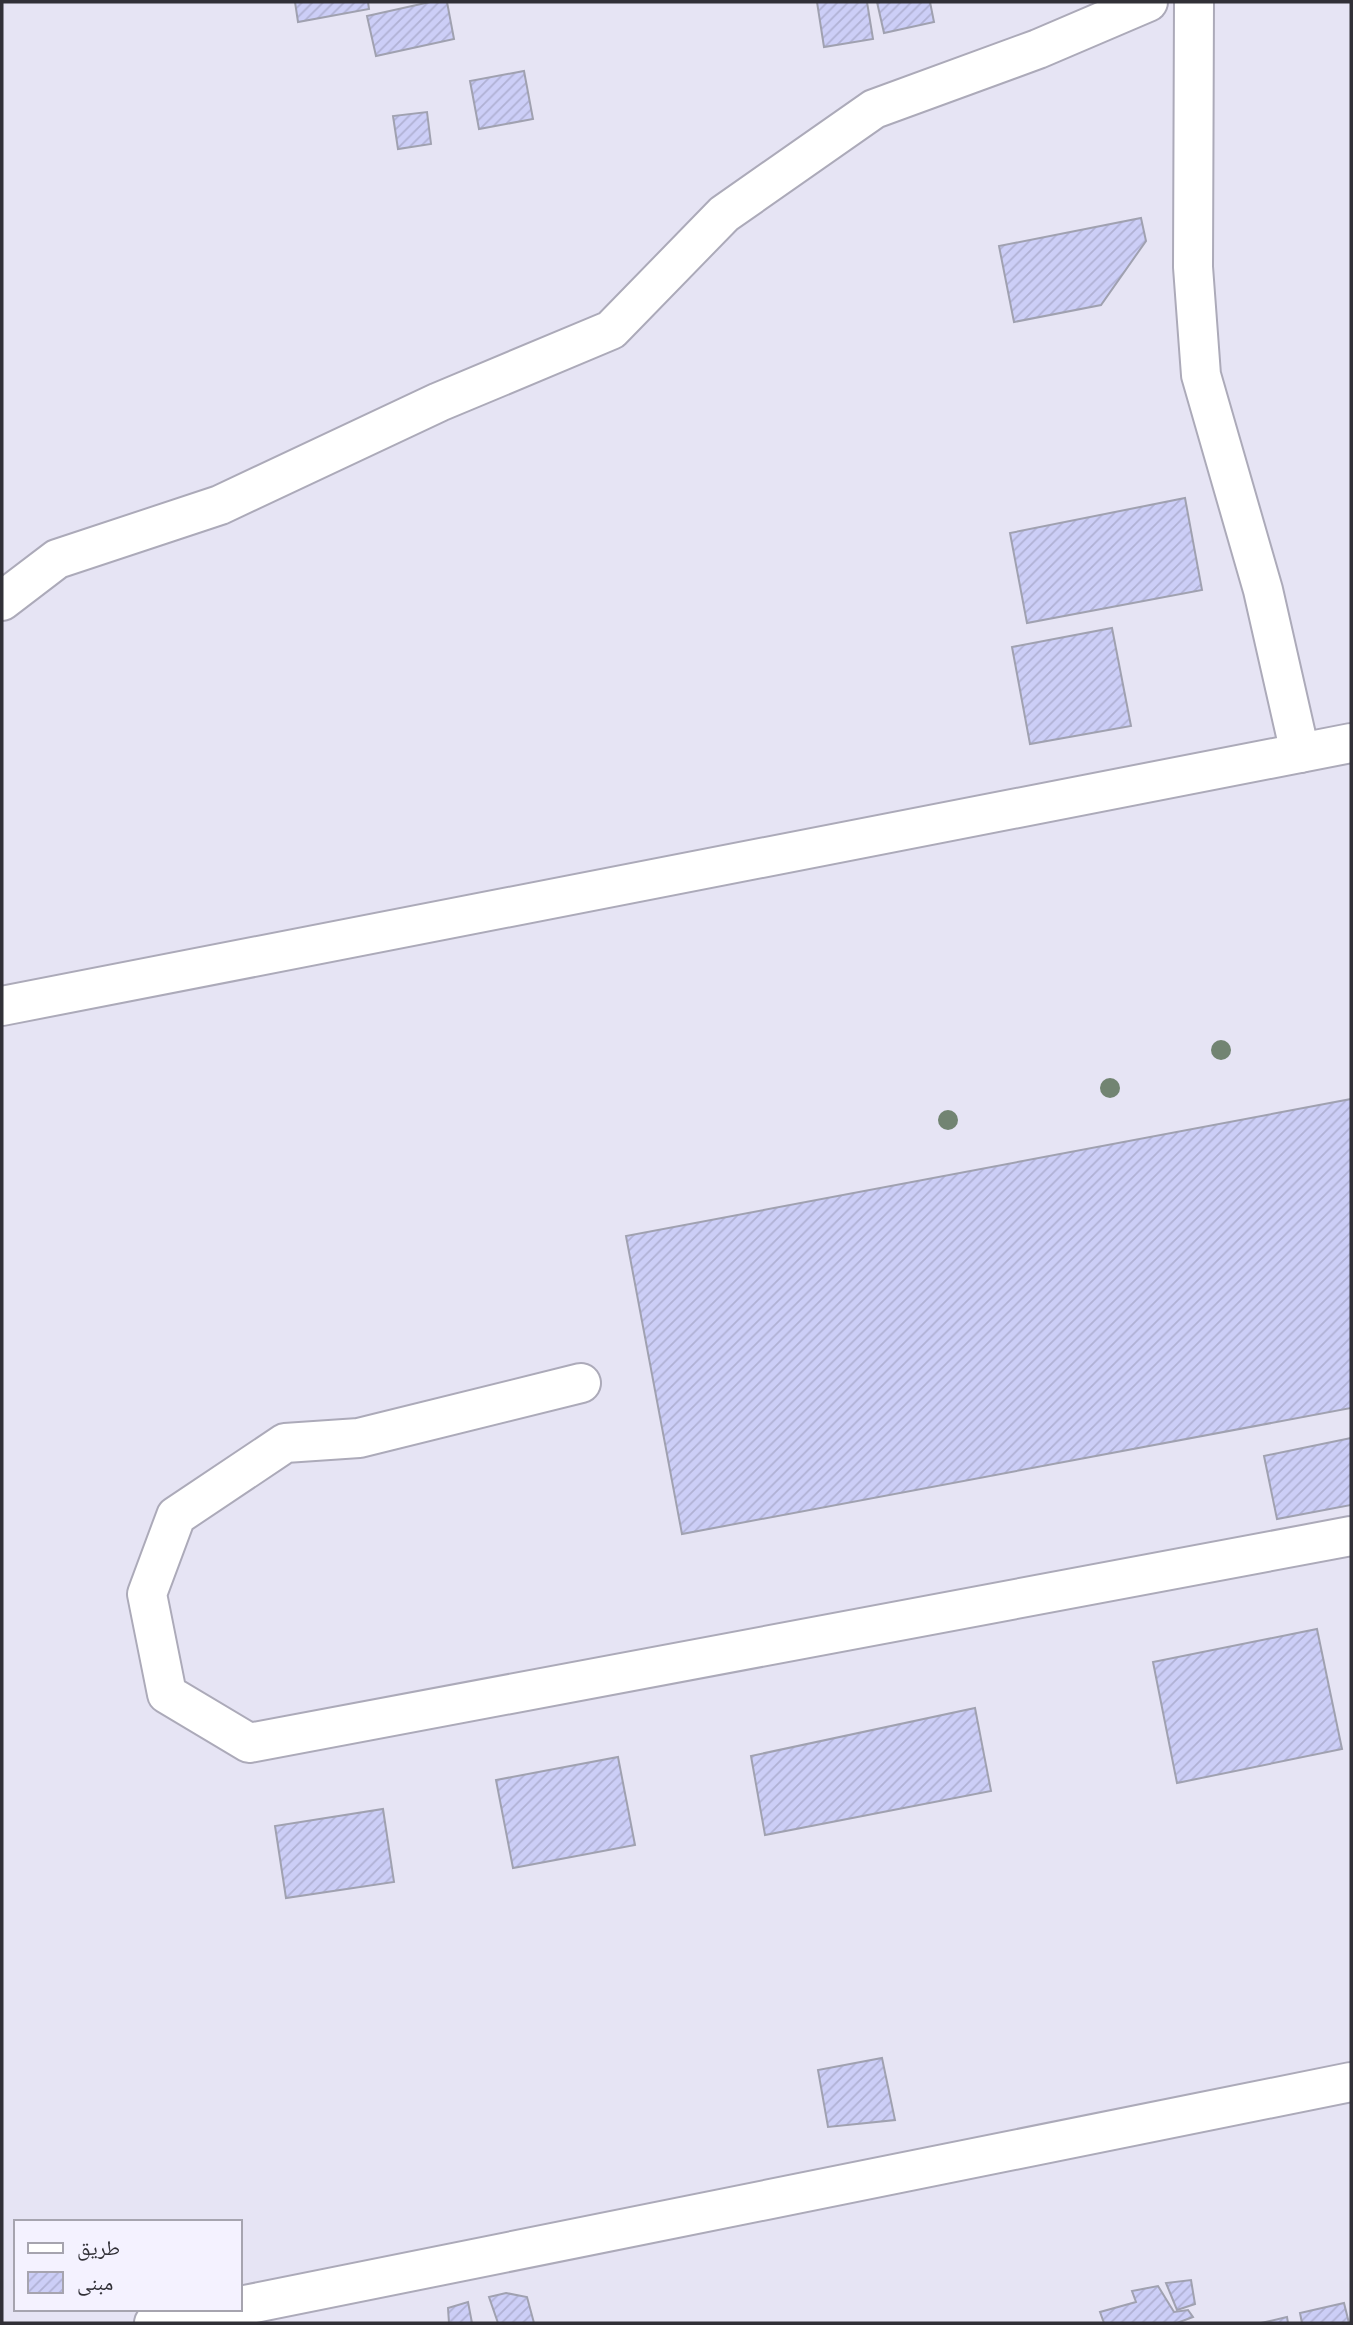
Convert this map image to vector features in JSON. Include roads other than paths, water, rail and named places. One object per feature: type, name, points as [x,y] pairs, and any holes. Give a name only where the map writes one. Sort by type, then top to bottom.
[{"type":"street","points":[[2,601],[57,559],[220,505],[439,401],[611,330],[724,214],[874,109],[1038,49],[1147,2]]},
{"type":"street","points":[[1194,2],[1191,83],[1193,267],[1201,375],[1263,590],[1300,753]]},
{"type":"street","points":[[2,1006],[1351,743]]},
{"type":"street","points":[[2,993],[47,999]]},
{"type":"street","points":[[581,1383],[359,1438],[285,1443],[176,1516],[147,1594],[167,1694],[249,1743],[1351,1536]]},
{"type":"street","points":[[242,2306],[1351,2082]]},
{"type":"street","points":[[154,2323],[214,2311]]}]
